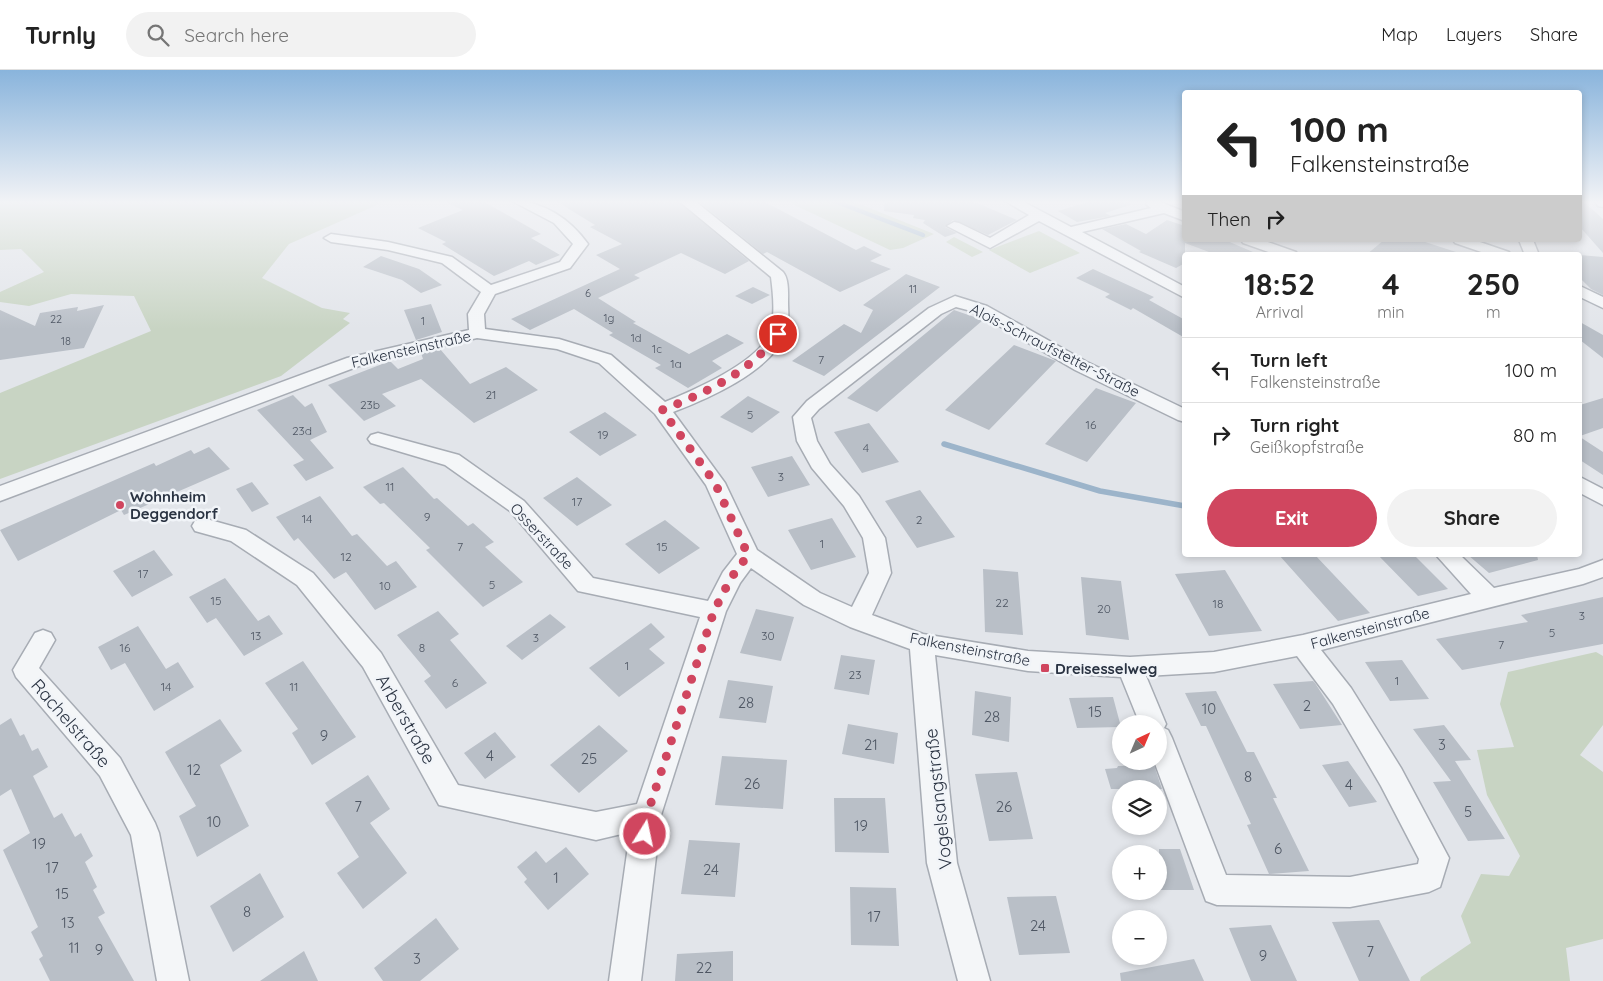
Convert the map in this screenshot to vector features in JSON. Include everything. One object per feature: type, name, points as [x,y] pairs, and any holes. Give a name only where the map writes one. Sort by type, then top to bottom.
[{"type":"street","points":[[371,244],[447,260],[489,291]]},
{"type":"street","points":[[477,333],[476,314],[489,291],[565,266],[581,244]]},
{"type":"street","points":[[662,410],[706,392],[765,353],[778,334],[782,296],[778,275],[739,244]]},
{"type":"street","points":[[1093,244],[1182,291]]},
{"type":"street","points":[[1258,244],[1282,252]]},
{"type":"street","points":[[1470,244],[1495,252]]},
{"type":"street","points":[[1582,292],[1603,303]]},
{"type":"street","name":"Alois-Schraufstetter-Straße","points":[[858,620],[880,573],[874,538],[852,501],[822,468],[807,441],[802,416],[813,405],[935,311],[955,301],[981,309],[1081,366],[1182,415]]},
{"type":"street","name":"Falkensteinstraße","points":[[0,494],[353,362],[477,333],[559,344],[605,359],[662,410],[715,483],[748,555],[812,599],[858,620],[922,644],[1028,661],[1130,668],[1214,662],[1302,645],[1583,576],[1603,568]]},
{"type":"street","name":"Osserstraße","points":[[378,439],[452,460],[516,506],[586,584],[714,611]]},
{"type":"street","points":[[1582,485],[1603,498]]},
{"type":"street","name":"Arberstraße","points":[[203,526],[238,536],[305,579],[372,660],[449,796],[596,826],[647,815]]},
{"type":"street","points":[[626,981],[647,815],[714,611],[731,578],[748,555]]},
{"type":"street","points":[[1449,557],[1488,598]]},
{"type":"street","name":"Rachelstraße","points":[[43,640],[25,670],[110,767],[145,833],[173,981]]},
{"type":"street","name":"Vogelsangstraße","points":[[922,644],[942,863],[974,981]]},
{"type":"street","points":[[1168,762],[1216,890],[1350,892],[1428,877],[1434,858],[1391,777],[1342,696],[1302,645]]},
{"type":"street","points":[[1130,668],[1149,715]]},
{"type":"green space","points":[[0,244],[290,244],[262,278],[322,308],[350,313],[343,319],[350,323],[281,376],[0,479],[0,393],[151,331],[134,296],[71,294],[29,306],[0,302],[0,292],[44,272],[21,249],[0,250]]},
{"type":"green space","points":[[876,244],[913,244],[903,248],[890,250]]},
{"type":"green space","points":[[949,244],[967,244],[983,252],[972,257]]},
{"type":"green space","points":[[1006,244],[1062,244],[1080,253],[1030,273],[989,250]]},
{"type":"green space","points":[[1596,652],[1603,656],[1603,725],[1580,755],[1603,772],[1603,939],[1566,948],[1570,981],[1420,981],[1421,977],[1471,943],[1461,916],[1481,874],[1509,876],[1520,856],[1487,795],[1477,750],[1514,747],[1500,704],[1508,672]]},
{"type":"building","points":[[442,244],[540,244],[560,255],[536,265],[529,261],[494,276]]},
{"type":"building","points":[[622,244],[728,244],[749,261],[725,274],[681,253],[634,275],[640,278],[598,298],[636,322],[633,323],[689,354],[727,334],[744,343],[712,361],[722,368],[688,388],[655,368],[661,365],[609,335],[613,333],[574,309],[530,330],[511,319],[620,269],[596,255]]},
{"type":"building","points":[[750,244],[844,244],[856,250],[864,246],[882,255],[870,261],[891,269],[840,292],[767,252],[763,254]]},
{"type":"building","points":[[1128,244],[1185,244],[1185,252],[1182,252],[1182,265],[1176,268],[1139,252],[1141,251]]},
{"type":"building","points":[[1186,244],[1233,244],[1253,252],[1209,252]]},
{"type":"building","points":[[1380,244],[1430,244],[1456,252],[1370,252]]},
{"type":"building","points":[[1595,244],[1603,244],[1603,253]]},
{"type":"building","points":[[1582,255],[1603,257],[1603,295],[1591,289],[1582,280]]},
{"type":"building","points":[[381,256],[419,269],[442,285],[421,293],[402,280],[363,267]]},
{"type":"building","points":[[1093,269],[1154,297],[1149,300],[1182,318],[1182,336],[1133,308],[1131,310],[1105,297],[1110,294],[1076,278]]},
{"type":"building","points":[[906,274],[940,287],[824,376],[792,361],[844,324],[861,333],[873,310],[863,305]]},
{"type":"building","points":[[753,287],[770,295],[752,304],[735,296]]},
{"type":"building","points":[[431,304],[442,332],[416,340],[404,310]]},
{"type":"building","points":[[104,305],[84,348],[0,360],[0,310],[35,326],[40,313],[78,307],[77,311]]},
{"type":"building","points":[[954,310],[983,320],[877,412],[847,398]]},
{"type":"building","points":[[1582,323],[1603,335],[1603,358],[1582,342]]},
{"type":"building","points":[[1014,345],[1056,361],[989,430],[945,410]]},
{"type":"building","points":[[440,349],[470,384],[506,367],[538,390],[474,423],[421,379],[382,394],[396,406],[364,421],[328,385],[390,361],[398,369],[423,359],[421,353]]},
{"type":"building","points":[[1096,388],[1136,403],[1087,462],[1045,444]]},
{"type":"building","points":[[293,395],[305,407],[312,403],[327,432],[310,440],[334,468],[306,481],[293,465],[304,460],[257,410]]},
{"type":"building","points":[[748,396],[780,412],[752,433],[720,417]]},
{"type":"building","points":[[1603,398],[1603,428],[1582,435],[1582,404]]},
{"type":"building","points":[[605,412],[637,435],[600,456],[569,432]]},
{"type":"building","points":[[869,423],[899,462],[862,473],[834,432]]},
{"type":"building","points":[[1582,438],[1603,452],[1603,475],[1582,461]]},
{"type":"building","name":"Wohnheim Deggendorf","points":[[209,447],[230,469],[124,515],[121,510],[18,561],[0,530],[154,463],[156,466],[191,450],[194,454]]},
{"type":"building","points":[[792,456],[810,485],[768,497],[751,467]]},
{"type":"building","points":[[403,467],[434,499],[437,498],[468,526],[473,523],[494,542],[485,547],[523,582],[483,607],[426,550],[430,548],[384,503],[380,504],[363,487]]},
{"type":"building","points":[[577,477],[612,505],[577,526],[543,498]]},
{"type":"building","points":[[252,482],[269,504],[252,512],[236,489]]},
{"type":"building","points":[[920,490],[955,537],[917,548],[885,501]]},
{"type":"building","points":[[320,496],[352,536],[357,534],[387,566],[396,561],[417,587],[375,610],[346,572],[334,579],[298,538],[294,541],[276,517]]},
{"type":"building","points":[[832,518],[856,557],[811,570],[788,530]]},
{"type":"building","points":[[665,520],[700,548],[659,574],[625,544]]},
{"type":"building","points":[[154,550],[173,575],[132,597],[113,571]]},
{"type":"building","points":[[1281,557],[1317,557],[1370,613],[1338,621]]},
{"type":"building","points":[[1380,557],[1416,557],[1448,589],[1418,596]]},
{"type":"building","points":[[1470,557],[1537,557],[1538,560],[1489,573]]},
{"type":"building","points":[[983,569],[1018,572],[1023,635],[985,632]]},
{"type":"building","points":[[1225,570],[1262,631],[1209,636],[1175,574]]},
{"type":"building","points":[[1081,577],[1121,581],[1129,640],[1086,635]]},
{"type":"building","points":[[225,578],[258,621],[269,615],[283,634],[244,656],[216,618],[207,623],[189,597]]},
{"type":"building","points":[[1603,597],[1603,644],[1462,670],[1436,639],[1528,622],[1521,615]]},
{"type":"building","points":[[756,609],[794,617],[781,661],[740,653]]},
{"type":"building","points":[[438,611],[459,634],[450,640],[487,683],[446,709],[424,681],[431,676],[397,635]]},
{"type":"building","points":[[550,614],[566,627],[522,660],[506,646]]},
{"type":"building","points":[[651,623],[665,637],[649,649],[665,663],[619,697],[589,668]]},
{"type":"building","points":[[138,626],[166,669],[178,662],[194,687],[154,711],[125,663],[111,670],[98,647]]},
{"type":"building","points":[[841,655],[875,660],[869,695],[834,689]]},
{"type":"building","points":[[1402,660],[1429,699],[1390,701],[1365,662]]},
{"type":"building","points":[[303,661],[356,737],[312,765],[292,733],[298,729],[265,683]]},
{"type":"building","points":[[728,680],[773,686],[766,723],[719,718]]},
{"type":"building","points":[[1313,681],[1342,725],[1300,729],[1273,684]]},
{"type":"building","points":[[975,691],[1011,697],[1009,742],[972,735]]},
{"type":"building","points":[[1216,691],[1247,752],[1254,752],[1277,798],[1273,798],[1309,871],[1269,874],[1247,825],[1251,824],[1206,726],[1201,726],[1185,693]]},
{"type":"building","points":[[1113,697],[1118,715],[1112,715],[1112,727],[1077,728],[1069,698]]},
{"type":"building","points":[[11,718],[20,736],[24,734],[32,751],[38,748],[48,767],[33,776],[54,818],[62,813],[75,837],[81,833],[93,856],[85,862],[97,887],[93,890],[105,913],[98,917],[134,981],[50,981],[39,959],[43,956],[31,932],[38,927],[3,850],[30,833],[11,789],[0,796],[0,725]]},
{"type":"building","points":[[220,719],[242,751],[220,765],[249,826],[197,857],[179,816],[196,806],[165,752]]},
{"type":"building","points":[[848,724],[898,733],[894,764],[842,754]]},
{"type":"building","points":[[599,725],[628,751],[579,793],[550,765]]},
{"type":"building","points":[[1444,725],[1471,760],[1455,761],[1505,839],[1468,841],[1433,782],[1451,781],[1413,729]]},
{"type":"building","points":[[495,732],[516,757],[485,779],[464,753]]},
{"type":"building","points":[[722,756],[787,760],[783,809],[715,805]]},
{"type":"building","points":[[1348,761],[1377,802],[1349,807],[1322,765]]},
{"type":"building","points":[[1105,769],[1156,770],[1159,780],[1112,780],[1111,789]]},
{"type":"building","points":[[1017,772],[1033,839],[989,841],[975,774]]},
{"type":"building","points":[[368,775],[390,809],[370,823],[407,873],[363,909],[337,873],[359,857],[325,803]]},
{"type":"building","points":[[834,798],[885,798],[889,853],[835,852]]},
{"type":"building","points":[[689,840],[740,843],[735,897],[681,894]]},
{"type":"building","points":[[566,847],[589,874],[548,910],[524,882],[527,879],[517,867],[536,851],[546,863]]},
{"type":"building","points":[[1167,849],[1180,849],[1194,890],[1167,890]]},
{"type":"building","points":[[260,873],[284,917],[233,952],[210,906]]},
{"type":"building","points":[[850,887],[896,888],[899,946],[851,945]]},
{"type":"building","points":[[1056,896],[1070,953],[1019,955],[1007,897]]},
{"type":"building","points":[[436,918],[459,949],[420,981],[383,981],[374,968]]},
{"type":"building","points":[[1379,920],[1410,981],[1359,981],[1332,922]]},
{"type":"building","points":[[1271,925],[1297,981],[1251,981],[1229,928]]},
{"type":"building","points":[[304,951],[318,981],[260,981]]},
{"type":"building","points":[[733,951],[733,981],[675,981],[677,954]]},
{"type":"building","points":[[1194,959],[1204,981],[1121,981],[1120,973]]},
{"type":"waterway","points":[[944,444],[1100,491],[1182,505]]},
{"type":"place","name":"Wohnheim Deggendorf","points":[[120,505]]},
{"type":"place","name":"Dreisesselweg","points":[[1045,668]]},
{"type":"route","points":[[645,834],[647,815],[714,611],[731,578],[748,555],[715,483],[662,410],[706,392],[765,353],[778,334]]}]
